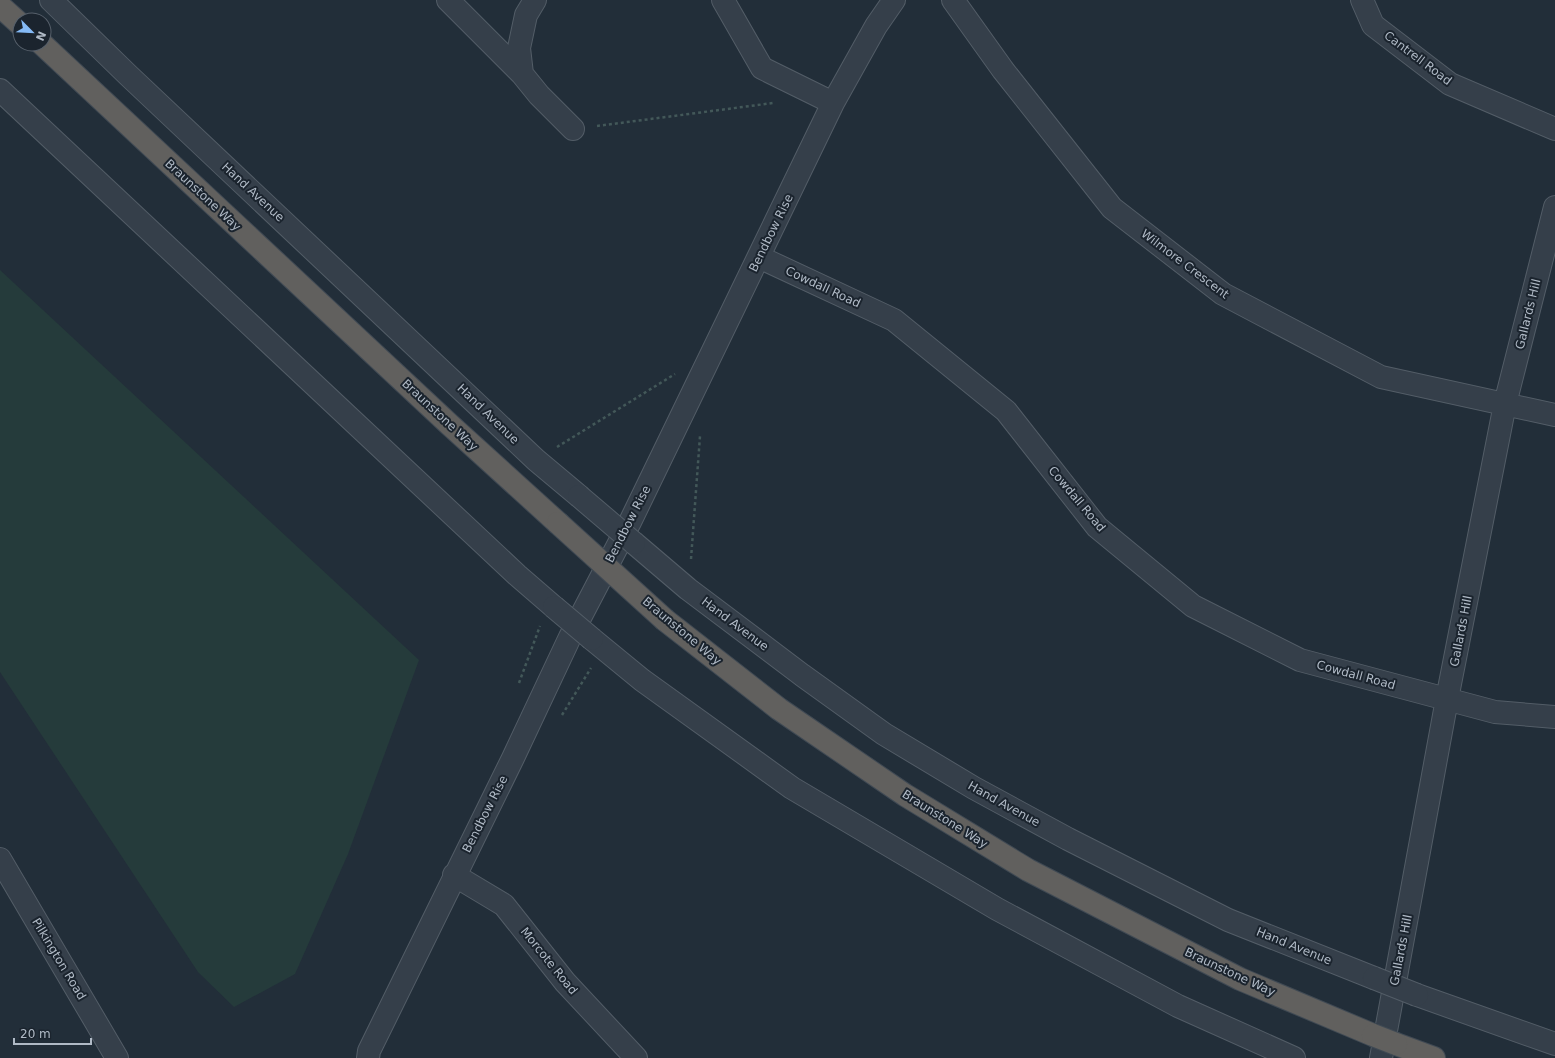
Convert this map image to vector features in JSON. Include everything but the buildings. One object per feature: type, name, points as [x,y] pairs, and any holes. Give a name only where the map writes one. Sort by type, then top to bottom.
[{"type":"highway","points":[[0,6],[12,17]]},
{"type":"highway","name":"Braunstone Way","points":[[51,52],[427,403],[665,620],[779,709],[905,795],[1028,870],[1240,979],[1373,1035],[1388,1051],[1434,1058]]},
{"type":"street","name":"Hand Avenue","points":[[51,0],[128,75],[536,460],[688,589],[802,675],[884,734],[974,788],[1068,839],[1228,920],[1417,995],[1555,1044]]},
{"type":"street","points":[[448,0],[522,74],[539,95],[573,129]]},
{"type":"street","points":[[522,74],[519,48],[526,15],[535,0]]},
{"type":"street","points":[[723,0],[762,68],[833,103]]},
{"type":"street","name":"Bendbow Rise","points":[[365,1056],[513,758],[570,637],[630,522],[833,103],[876,26],[894,0]]},
{"type":"street","name":"Wilmore Crescent","points":[[953,0],[1003,70],[1112,208],[1223,294],[1381,376],[1555,415]]},
{"type":"street","name":"Cantrell Road","points":[[1362,0],[1373,25],[1450,84],[1555,129]]},
{"type":"street","points":[[0,90],[517,575],[642,680],[792,788],[997,909],[1178,1006],[1294,1058]]},
{"type":"street","name":"Gallards Hill","points":[[1388,1051],[1447,699],[1505,404],[1555,207]]},
{"type":"street","name":"Cowdall Road","points":[[759,257],[894,320],[1006,411],[1098,527],[1193,606],[1300,660],[1495,712],[1555,717]]},
{"type":"street","name":"Pilkington Road","points":[[0,859],[117,1058]]},
{"type":"street","name":"Morcote Road","points":[[454,875],[504,905],[565,982],[636,1058]]},
{"type":"path","points":[[573,129],[773,103],[786,80]]},
{"type":"green space","points":[[0,270],[419,660],[348,854],[295,974],[234,1007],[198,972],[0,672]]}]
